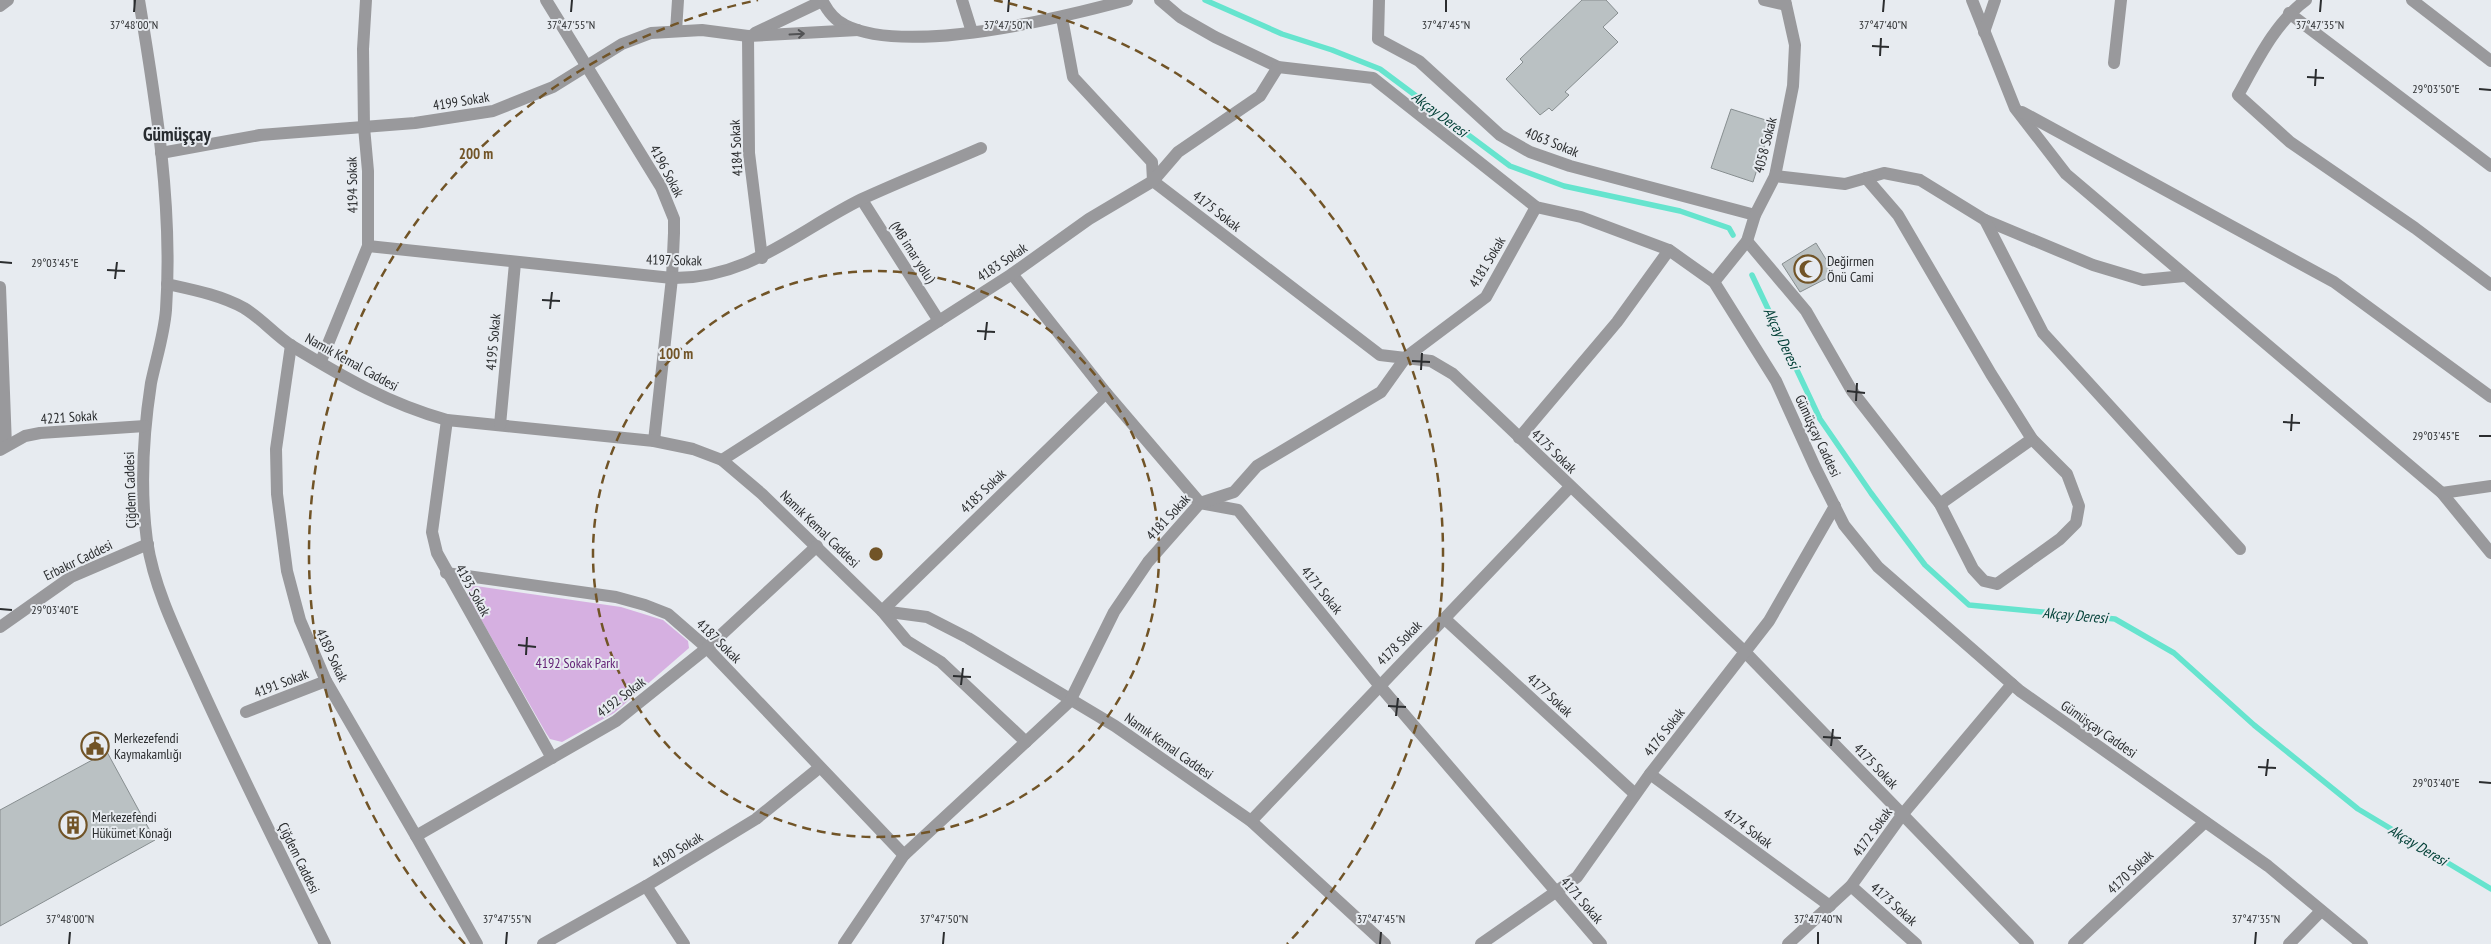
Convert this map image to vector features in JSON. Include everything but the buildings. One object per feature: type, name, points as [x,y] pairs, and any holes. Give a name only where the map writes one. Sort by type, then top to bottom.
[{"type":"street","points":[[0,6],[8,0]]},
{"type":"street","name":"Çiğdem Caddesi","points":[[139,0],[161,153],[169,250],[166,314],[145,426],[144,488],[148,544],[161,591],[182,645],[229,748],[325,944]]},
{"type":"street","name":"4194 Sokak","points":[[321,361],[368,246],[368,171],[364,127],[363,49],[366,0]]},
{"type":"street","name":"4196 Sokak","points":[[546,0],[661,187],[669,205],[674,233],[672,278],[654,441]]},
{"type":"street","points":[[676,30],[678,0]]},
{"type":"street","points":[[748,36],[822,0],[838,21],[858,30],[883,36],[941,36],[1062,18],[1127,0]]},
{"type":"street","points":[[962,0],[972,32]]},
{"type":"street","name":"Gümüşçay Caddesi","points":[[1160,0],[1180,17],[1215,37],[1278,67],[1373,78],[1536,207],[1581,217],[1669,250],[1714,282],[1776,381],[1844,525],[1878,567],[2012,684],[2268,866],[2362,944]]},
{"type":"street","name":"4063 Sokak","points":[[1379,0],[1378,39],[1419,62],[1500,135],[1530,152],[1570,166],[1755,215]]},
{"type":"street","points":[[1764,0],[1785,3]]},
{"type":"street","points":[[1972,0],[2015,108],[2066,174],[2442,493],[2491,554]]},
{"type":"street","points":[[1984,32],[1995,0]]},
{"type":"street","points":[[2114,63],[2121,0]]},
{"type":"street","points":[[2306,0],[2289,13],[2257,59],[2238,94],[2290,142],[2415,228],[2491,285]]},
{"type":"street","points":[[2412,0],[2491,61]]},
{"type":"street","name":"4058 Sokak","points":[[1714,282],[1747,240],[1755,215],[1775,176],[1793,86],[1795,45],[1785,3]]},
{"type":"street","points":[[2289,13],[2491,166]]},
{"type":"street","points":[[1062,18],[1074,77],[1152,162],[1153,180]]},
{"type":"street","name":"4199 Sokak","points":[[161,153],[260,135],[415,123],[493,111],[553,87],[622,44],[651,33],[676,30],[702,30],[748,36],[858,30]]},
{"type":"street","name":"4184 Sokak","points":[[748,36],[749,152],[762,258]]},
{"type":"street","name":"4183 Sokak","points":[[722,460],[1012,274],[1089,220],[1153,180],[1178,152],[1260,96],[1278,67]]},
{"type":"street","points":[[2015,108],[2334,282],[2491,397]]},
{"type":"street","name":"4197 Sokak","points":[[368,246],[672,278],[697,278],[728,271],[762,258],[862,200],[981,148]]},
{"type":"street","points":[[1775,176],[1845,184],[1884,173],[1920,180],[1984,220],[2093,265],[2143,280],[2184,276]]},
{"type":"street","points":[[1747,240],[1806,311],[1852,392],[1940,504],[1973,569],[1984,581],[1997,584],[2060,539],[2076,523],[2079,506],[2067,474],[2032,439],[1991,374],[1898,215],[1866,178]]},
{"type":"street","name":"4175 Sokak","points":[[1153,180],[1380,355],[1431,361],[1453,374],[1745,652],[2028,944]]},
{"type":"street","name":"(MB imar yolu)","points":[[862,200],[939,321]]},
{"type":"street","name":"4181 Sokak","points":[[844,944],[904,855],[1070,701],[1114,612],[1148,562],[1200,503],[1234,492],[1257,466],[1381,392],[1406,357],[1486,297],[1536,207]]},
{"type":"street","points":[[1984,220],[2043,333],[2240,549]]},
{"type":"street","points":[[1519,438],[1617,322],[1669,250]]},
{"type":"street","name":"4195 Sokak","points":[[500,425],[515,262]]},
{"type":"street","points":[[1012,274],[1106,392],[1200,503]]},
{"type":"street","name":"Namık Kemal Caddesi","points":[[167,284],[217,296],[246,309],[291,345],[389,401],[447,420],[654,441],[693,449],[722,460],[762,494],[882,611],[927,617],[968,638],[1070,701],[1115,726],[1251,821],[1385,944]]},
{"type":"street","points":[[0,287],[3,448]]},
{"type":"street","name":"4189 Sokak","points":[[291,345],[276,449],[277,494],[287,571],[300,620],[326,681],[477,944]]},
{"type":"street","name":"4185 Sokak","points":[[882,611],[1106,392]]},
{"type":"street","name":"4193 Sokak","points":[[447,420],[432,532],[436,552],[446,573],[552,758]]},
{"type":"street","name":"4221 Sokak","points":[[3,448],[25,436],[40,433],[145,426]]},
{"type":"street","points":[[1940,504],[2032,439]]},
{"type":"street","points":[[2442,493],[2491,486]]},
{"type":"street","name":"4178 Sokak","points":[[1251,821],[1570,487]]},
{"type":"street","name":"4171 Sokak","points":[[1200,503],[1238,510],[1379,685],[1601,944]]},
{"type":"street","name":"4176 Sokak","points":[[1481,944],[1577,877],[1650,774],[1770,621],[1834,506]]},
{"type":"street","name":"Erbakır Caddesi","points":[[0,627],[71,577],[148,544]]},
{"type":"street","name":"4192 Sokak","points":[[416,836],[616,721],[708,648],[817,546]]},
{"type":"street","name":"4187 Sokak","points":[[446,573],[616,597],[645,604],[668,614],[708,648],[819,768],[904,855]]},
{"type":"street","points":[[882,611],[907,641],[941,662],[1026,742]]},
{"type":"street","name":"4177 Sokak","points":[[1445,618],[1635,794]]},
{"type":"street","name":"4191 Sokak","points":[[246,712],[326,681]]},
{"type":"street","name":"4172 Sokak","points":[[1788,944],[1851,886],[1902,815],[2012,684]]},
{"type":"street","name":"4190 Sokak","points":[[542,944],[646,886],[756,819],[819,768]]},
{"type":"street","name":"4174 Sokak","points":[[1650,774],[1830,906]]},
{"type":"street","name":"4170 Sokak","points":[[2074,944],[2205,822]]},
{"type":"street","points":[[646,886],[684,944]]},
{"type":"street","name":"4173 Sokak","points":[[1851,886],[1916,944]]},
{"type":"street","points":[[2288,944],[2321,911]]},
{"type":"green space","name":"4192 Sokak Parkı","points":[[469,585],[621,607],[663,620],[688,641],[689,648],[614,713],[562,742],[550,739],[467,595]]},
{"type":"waterway","name":"Akçay Deresi","points":[[1205,0],[1282,34],[1332,50],[1380,69],[1510,166],[1564,186],[1680,211],[1729,228],[1733,235]]},
{"type":"waterway","name":"Akçay Deresi","points":[[1752,275],[1820,419],[1871,493],[1925,565],[1969,605],[2115,619],[2174,653],[2254,725],[2358,809],[2491,889]]},
{"type":"place","name":"Değirmen Önü Cami","points":[[1808,269]]},
{"type":"place","name":"Merkezefendi Kaymakamlığı","points":[[95,746]]},
{"type":"place","name":"Merkezefendi Hükümet Konağı","points":[[73,825]]},
{"type":"district","name":"Gümüşçay","points":[[177,134]]}]
